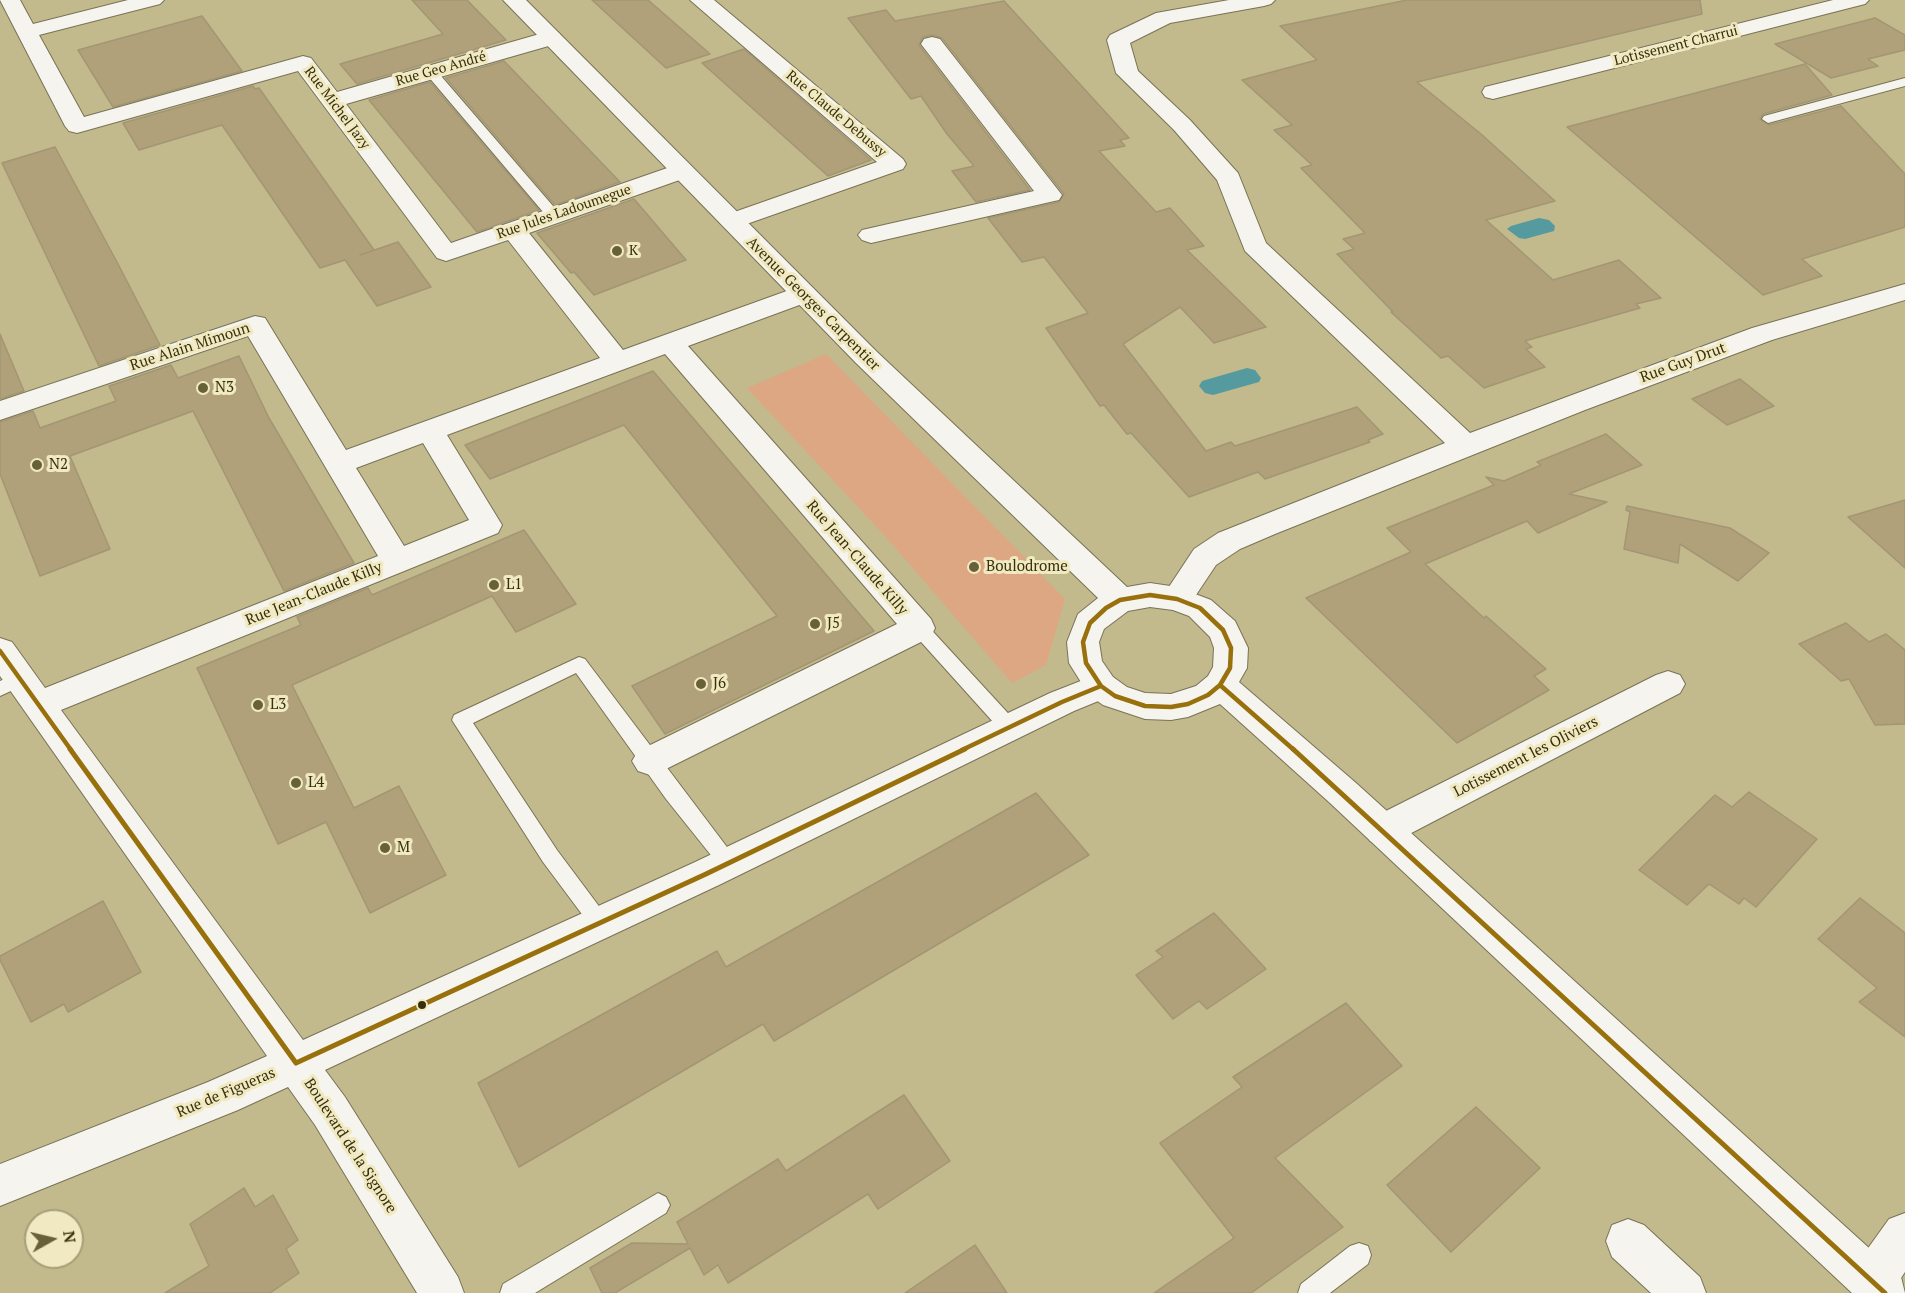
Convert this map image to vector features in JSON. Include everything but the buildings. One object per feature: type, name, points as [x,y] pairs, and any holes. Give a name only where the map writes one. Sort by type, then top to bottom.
[{"type":"street","points":[[9,0],[26,32],[153,0]]},
{"type":"street","name":"Avenue Georges Carpentier","points":[[514,0],[866,357],[1120,600]]},
{"type":"street","name":"Rue Claude Debussy","points":[[701,0],[894,164],[732,221]]},
{"type":"street","points":[[1264,0],[1164,18],[1118,40],[1127,73],[1182,125],[1229,178],[1254,246],[1466,446]]},
{"type":"street","name":"Lotissement Charrui","points":[[1493,92],[1858,0]]},
{"type":"street","name":"Rue Michel Jazy","points":[[26,32],[77,126],[303,63],[446,254]]},
{"type":"street","name":"Rue Geo André","points":[[332,101],[551,38]]},
{"type":"street","points":[[871,235],[1050,195],[932,44]]},
{"type":"street","name":"Rue Jules Ladoumegue","points":[[446,254],[682,171]]},
{"type":"street","points":[[513,230],[618,362]]},
{"type":"street","name":"Rue Guy Drut","points":[[1177,598],[1204,557],[1228,541],[1466,446],[1762,334],[1905,292]]},
{"type":"street","points":[[338,464],[804,294]]},
{"type":"street","name":"Rue Alain Mimoun","points":[[0,411],[255,324],[397,561]]},
{"type":"street","name":"Rue Jean-Claude Killy","points":[[650,762],[919,628],[670,343]]},
{"type":"street","name":"Rue Jean-Claude Killy","points":[[15,681],[397,561],[487,525],[430,430]]},
{"type":"street","points":[[1150,595],[1177,598],[1200,608],[1223,630],[1231,648],[1230,668],[1220,685],[1208,695],[1188,704],[1171,707],[1145,706],[1115,696],[1101,686],[1086,663],[1083,642],[1090,623],[1106,608],[1120,600],[1150,595]]},
{"type":"street","name":"Boulevard de la Signore","points":[[15,681],[330,1111],[442,1293]]},
{"type":"street","name":"Lotissement les Oliviers","points":[[1383,830],[1668,684]]},
{"type":"street","points":[[1220,685],[1383,830],[1879,1287],[1905,1235]]},
{"type":"street","name":"Rue de Figueras","points":[[0,1185],[222,1096],[296,1063],[729,863],[1101,686]]},
{"type":"street","points":[[1628,1241],[1684,1293]]},
{"type":"lane","points":[[431,72],[554,216]]},
{"type":"lane","points":[[1768,119],[1905,82]]},
{"type":"lane","points":[[919,628],[1010,728]]},
{"type":"lane","points":[[600,923],[550,856],[461,720],[579,664],[650,762],[729,863]]},
{"type":"lane","points":[[512,1293],[658,1205]]},
{"type":"lane","points":[[1310,1293],[1359,1255]]},
{"type":"shaded area","points":[[826,354],[1065,599],[1046,665],[1012,683],[885,536],[747,388]]},
{"type":"water","points":[[1539,218],[1549,220],[1555,226],[1554,231],[1525,239],[1519,238],[1507,229],[1511,226]]},
{"type":"water","points":[[1247,368],[1255,370],[1261,378],[1259,382],[1213,395],[1205,393],[1199,386],[1202,381]]},
{"type":"transit line","points":[[1150,595],[1177,599],[1200,608],[1223,630],[1231,648],[1230,668],[1220,685],[1208,695],[1188,704],[1171,707],[1145,706],[1115,696],[1101,686],[1086,663],[1083,642],[1090,623],[1106,608],[1120,600],[1150,595]]},
{"type":"transit line","points":[[0,651],[296,1063]]},
{"type":"transit line","points":[[1220,685],[1343,793],[1885,1293]]},
{"type":"transit line","points":[[296,1063],[706,874],[1062,702],[1101,686]]},
{"type":"place","name":"K","points":[[617,251]]},
{"type":"place","name":"N3","points":[[203,388]]},
{"type":"place","name":"N2","points":[[37,465]]},
{"type":"place","name":"Boulodrome","points":[[974,567]]},
{"type":"place","name":"L1","points":[[494,585]]},
{"type":"place","name":"J5","points":[[815,624]]},
{"type":"place","name":"J6","points":[[701,684]]},
{"type":"place","name":"L3","points":[[258,705]]},
{"type":"place","name":"L4","points":[[296,783]]},
{"type":"place","name":"M","points":[[385,848]]}]
